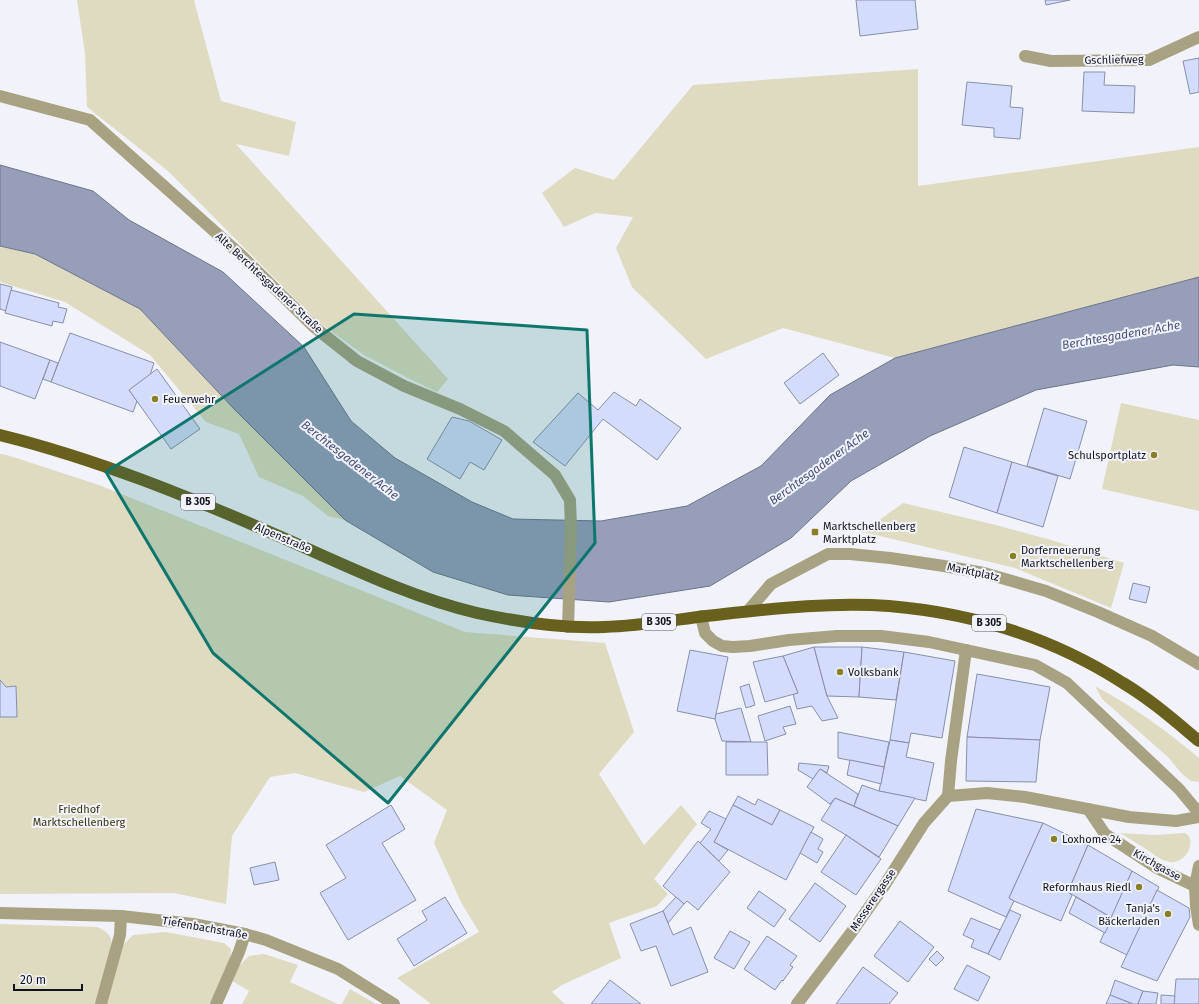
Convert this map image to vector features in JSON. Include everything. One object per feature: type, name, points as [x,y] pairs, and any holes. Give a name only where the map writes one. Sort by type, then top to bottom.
[{"type":"main road","name":"Alpenstraße","points":[[0,435],[77,457],[158,485],[423,597],[476,612],[528,623],[568,627]]},
{"type":"main road","name":"B 305","points":[[568,627],[602,628],[748,611],[824,606],[888,606],[935,612],[986,622],[1025,634],[1077,656],[1125,684],[1199,741]]},
{"type":"street","name":"Gschliefweg","points":[[1025,56],[1051,61],[1149,60],[1199,37]]},
{"type":"street","name":"Alte Berchtesgadener Straße","points":[[0,96],[90,120],[242,256],[313,326],[357,361],[404,386],[460,409],[504,431],[555,474],[570,500],[570,598],[568,627]]},
{"type":"street","name":"Marktplatz","points":[[748,611],[771,584],[828,554],[850,554],[890,558],[984,573],[1046,591],[1152,636],[1199,664]]},
{"type":"street","points":[[701,616],[705,633],[713,641],[722,646],[750,646],[789,640],[837,636],[880,636],[929,642],[1035,665],[1067,683],[1179,789],[1199,813]]},
{"type":"street","points":[[966,650],[951,761],[948,796],[987,793],[1025,797],[1129,817],[1176,821],[1199,817]]},
{"type":"street","name":"Messerergasse","points":[[797,1004],[851,933],[884,886],[924,823],[948,796]]},
{"type":"street","name":"Kirchgasse","points":[[1088,809],[1105,834],[1157,868],[1195,886]]},
{"type":"street","name":"Kirchgasse","points":[[1199,866],[1195,886],[1199,925]]},
{"type":"street","name":"Tiefenbachstraße","points":[[0,913],[121,916],[193,924],[245,934],[266,940],[338,969],[394,1004]]},
{"type":"street","points":[[101,1004],[120,935],[121,916]]},
{"type":"street","points":[[216,1004],[239,952],[245,934]]},
{"type":"highlighted area","points":[[354,314],[587,330],[595,543],[388,803],[213,653],[106,472]]},
{"type":"green space","points":[[77,0],[194,0],[221,101],[296,122],[289,156],[236,144],[448,379],[437,392],[364,355],[317,321],[168,171],[87,107],[85,53]]},
{"type":"green space","points":[[918,69],[918,186],[1199,147],[1199,277],[895,358],[783,328],[706,359],[632,287],[616,248],[633,217],[595,213],[564,227],[542,193],[575,168],[614,180],[693,85]]},
{"type":"green space","points":[[0,246],[35,254],[140,309],[235,410],[345,520],[328,516],[303,496],[259,477],[239,434],[206,422],[150,355],[65,302],[0,282]]},
{"type":"green space","name":"Schulsportplatz","points":[[1121,403],[1199,420],[1199,511],[1102,489]]},
{"type":"green space","name":"Friedhof Marktschellenberg","points":[[0,454],[99,485],[465,632],[605,643],[634,732],[599,774],[644,845],[681,805],[697,824],[654,879],[668,894],[657,906],[609,923],[621,958],[562,985],[552,992],[565,1004],[431,1004],[397,978],[479,932],[461,902],[434,843],[447,810],[400,776],[364,792],[295,773],[270,777],[232,836],[226,904],[174,893],[0,894]]},
{"type":"green space","points":[[903,503],[996,525],[1051,540],[1124,563],[1111,608],[1015,568],[863,532]]},
{"type":"green space","points":[[1095,686],[1148,719],[1199,758],[1199,782],[1191,781],[1182,774],[1168,757],[1102,699]]},
{"type":"green space","points":[[1120,833],[1154,835],[1185,833],[1189,837],[1190,847],[1188,853],[1179,861],[1166,861],[1162,860]]},
{"type":"green space","points":[[0,924],[97,927],[106,932],[111,939],[110,952],[96,1004],[0,1004]]},
{"type":"green space","points":[[166,932],[224,943],[231,949],[230,959],[209,1004],[107,1004],[123,945],[133,935]]},
{"type":"green space","points":[[264,954],[298,965],[290,982],[338,1004],[242,1004],[249,991],[232,981],[239,966],[249,956]]},
{"type":"green space","points":[[350,989],[376,1004],[342,1004]]},
{"type":"water","name":"Berchtesgadener Ache","points":[[0,165],[93,191],[129,220],[223,272],[304,347],[351,421],[395,458],[472,502],[513,519],[601,521],[687,506],[761,466],[830,395],[895,358],[1199,277],[1199,367],[1173,365],[1036,390],[930,436],[851,481],[791,538],[710,586],[609,602],[508,595],[433,572],[345,520],[235,410],[140,309],[35,254],[0,246]]},
{"type":"building","points":[[856,0],[915,0],[918,29],[860,36]]},
{"type":"building","points":[[1045,0],[1070,0],[1046,5]]},
{"type":"building","points":[[1199,58],[1199,92],[1190,94],[1183,61]]},
{"type":"building","points":[[1084,72],[1105,72],[1104,85],[1135,86],[1134,113],[1082,111]]},
{"type":"building","points":[[967,82],[1012,86],[1010,107],[1023,108],[1020,139],[994,137],[994,128],[962,125]]},
{"type":"building","points":[[0,284],[12,287],[6,311],[0,309]]},
{"type":"building","points":[[11,290],[59,303],[58,307],[67,309],[63,323],[53,321],[52,326],[5,313]]},
{"type":"building","points":[[70,333],[154,363],[150,375],[129,390],[137,401],[133,412],[51,382]]},
{"type":"building","points":[[0,342],[50,360],[35,399],[0,386]]},
{"type":"building","points":[[823,353],[839,375],[800,404],[784,383]]},
{"type":"building","points":[[50,360],[58,363],[51,382],[43,379]]},
{"type":"building","points":[[157,369],[200,429],[171,449],[129,390]]},
{"type":"building","points":[[614,392],[636,406],[640,399],[681,428],[657,460],[603,419],[565,466],[533,442],[578,393],[598,410]]},
{"type":"building","points":[[1044,408],[1087,421],[1070,479],[1027,466]]},
{"type":"building","points":[[452,417],[469,421],[502,440],[484,470],[470,462],[460,479],[427,459]]},
{"type":"building","points":[[964,447],[1012,462],[997,513],[949,497]]},
{"type":"building","points":[[1012,462],[1058,476],[1043,527],[997,513]]},
{"type":"building","points":[[1133,583],[1150,587],[1146,603],[1129,599]]},
{"type":"building","points":[[814,647],[827,696],[838,718],[822,721],[812,706],[797,709],[793,694],[798,693],[783,656]]},
{"type":"building","name":"Volksbank","points":[[814,647],[862,647],[859,697],[827,696]]},
{"type":"building","points":[[862,647],[904,652],[896,700],[859,697]]},
{"type":"building","points":[[690,650],[728,657],[715,719],[677,711]]},
{"type":"building","points":[[904,652],[955,661],[942,738],[911,733],[909,743],[890,740]]},
{"type":"building","points":[[783,656],[798,693],[765,702],[753,662]]},
{"type":"building","points":[[977,674],[1050,687],[1040,740],[967,737]]},
{"type":"building","points":[[0,680],[6,687],[16,686],[17,717],[0,717]]},
{"type":"building","points":[[749,684],[755,705],[746,708],[740,687]]},
{"type":"building","points":[[790,706],[796,724],[783,727],[786,734],[765,741],[758,716]]},
{"type":"building","points":[[741,708],[751,742],[722,741],[715,719],[716,714]]},
{"type":"building","points":[[838,732],[889,742],[884,767],[838,758]]},
{"type":"building","points":[[967,737],[1040,740],[1036,782],[966,781]]},
{"type":"building","points":[[890,740],[909,743],[906,757],[934,763],[926,801],[879,791]]},
{"type":"building","points":[[726,742],[767,742],[768,775],[726,775]]},
{"type":"building","points":[[850,760],[884,767],[881,784],[847,775]]},
{"type":"building","points":[[799,763],[829,766],[827,773],[820,769],[813,779],[798,770]]},
{"type":"building","points":[[820,769],[858,794],[854,806],[835,798],[830,804],[807,787]]},
{"type":"building","points":[[862,785],[879,791],[915,798],[898,826],[854,806]]},
{"type":"building","points":[[738,796],[755,805],[758,799],[780,810],[772,825],[733,805]]},
{"type":"building","points":[[835,798],[898,826],[879,857],[821,820]]},
{"type":"building","points":[[391,805],[405,829],[382,843],[416,900],[348,940],[320,893],[346,878],[326,845]]},
{"type":"building","points":[[733,805],[772,825],[780,810],[814,827],[786,880],[714,842]]},
{"type":"building","points":[[976,809],[1043,823],[1009,898],[1014,901],[1006,917],[948,891]]},
{"type":"building","points":[[709,811],[726,819],[714,842],[728,850],[719,861],[700,843],[711,829],[701,823]]},
{"type":"building","points":[[1043,823],[1088,845],[1068,892],[1072,895],[1061,921],[1009,898]]},
{"type":"building","points":[[811,832],[823,839],[818,849],[823,852],[817,863],[800,853]]},
{"type":"building","points":[[846,835],[881,859],[856,895],[821,872]]},
{"type":"building","points":[[698,841],[730,872],[698,910],[687,901],[684,904],[663,886]]},
{"type":"building","points":[[1088,845],[1132,871],[1112,918],[1068,892]]},
{"type":"building","points":[[275,862],[279,880],[254,885],[250,868]]},
{"type":"building","points":[[1132,871],[1159,887],[1127,955],[1100,942]]},
{"type":"building","points":[[815,883],[846,906],[820,942],[789,919]]},
{"type":"building","points":[[1157,890],[1189,908],[1190,917],[1157,981],[1121,967]]},
{"type":"building","points":[[759,891],[786,910],[774,927],[747,908]]},
{"type":"building","points":[[445,897],[467,933],[414,966],[397,939],[427,920],[422,911]]},
{"type":"building","points":[[676,897],[684,904],[668,923],[663,911]]},
{"type":"building","points":[[1076,897],[1112,918],[1105,933],[1069,913]]},
{"type":"building","points":[[1010,910],[1021,915],[1000,960],[988,954]]},
{"type":"building","points":[[663,911],[673,935],[691,927],[708,972],[671,986],[656,946],[641,951],[630,924]]},
{"type":"building","points":[[971,918],[1000,930],[988,954],[971,947],[974,940],[963,935]]},
{"type":"building","points":[[900,921],[934,947],[908,982],[874,956]]},
{"type":"building","points":[[730,931],[750,942],[734,969],[714,958]]},
{"type":"building","points":[[767,936],[797,956],[790,965],[793,967],[775,990],[744,969]]},
{"type":"building","points":[[937,951],[944,958],[936,966],[929,959]]},
{"type":"building","points":[[967,965],[990,977],[978,1001],[954,989]]},
{"type":"building","points":[[863,967],[898,993],[889,1004],[836,1004]]},
{"type":"building","points":[[1176,979],[1199,979],[1199,1004],[1174,1004]]},
{"type":"building","points":[[610,980],[641,1004],[591,1004]]},
{"type":"building","points":[[1115,980],[1143,991],[1138,1004],[1133,1004],[1110,995]]},
{"type":"building","points":[[1143,991],[1158,993],[1156,1004],[1138,1004]]},
{"type":"building","points":[[1110,995],[1133,1004],[1106,1004]]},
{"type":"building","points":[[1161,995],[1175,996],[1174,1004],[1161,1004]]},
{"type":"place","name":"Feuerwehr","points":[[155,399]]},
{"type":"place","name":"Schulsportplatz","points":[[1154,455]]},
{"type":"place","name":"Marktschellenberg Marktplatz","points":[[815,532]]},
{"type":"place","name":"Dorferneuerung Marktschellenberg","points":[[1013,556]]},
{"type":"place","name":"Volksbank","points":[[840,672]]},
{"type":"place","name":"Loxhome 24","points":[[1054,839]]},
{"type":"place","name":"Reformhaus Riedl","points":[[1139,887]]},
{"type":"place","name":"Tanja's Bäckerladen","points":[[1168,914]]}]
